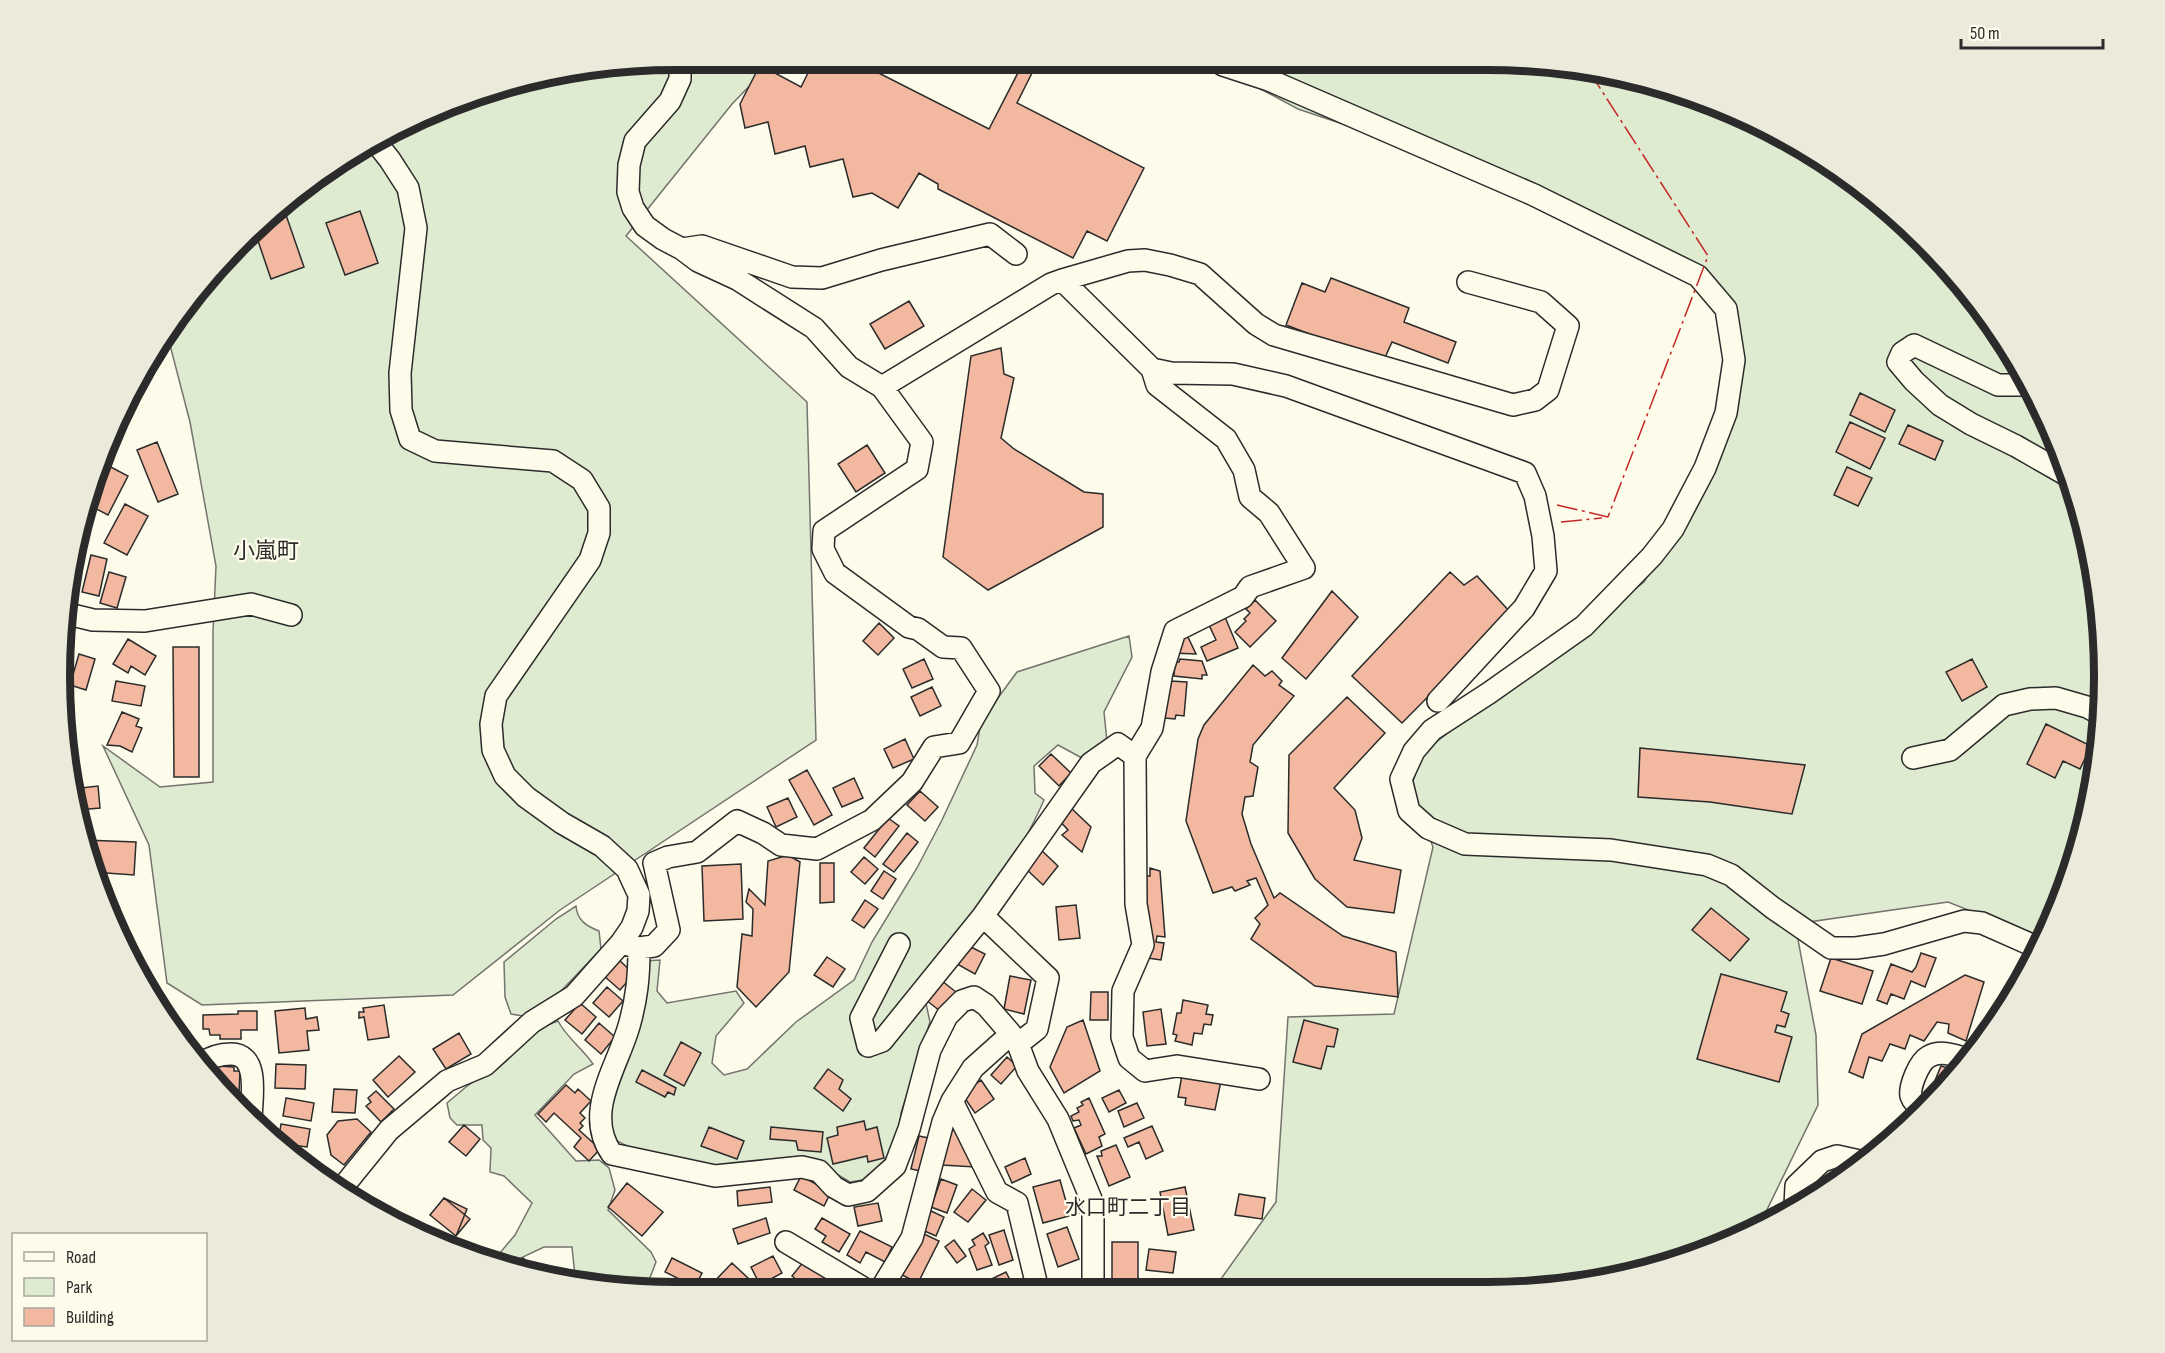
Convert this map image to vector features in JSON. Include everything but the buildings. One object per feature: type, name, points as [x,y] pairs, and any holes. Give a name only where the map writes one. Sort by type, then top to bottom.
[{"type":"street","points":[[346,1184],[389,1130],[447,1081],[485,1065],[532,1022],[574,996],[630,945],[654,946],[669,930],[654,863],[668,857],[697,852],[737,821],[763,833],[781,845],[817,849],[852,832],[872,820],[912,782],[934,747],[959,743],[989,691],[961,648],[943,647],[918,628],[909,627],[835,573],[823,549],[824,531],[917,469],[922,442],[882,387],[849,367],[814,328],[737,279],[698,261],[663,239],[645,226],[633,208],[628,192],[635,141],[670,101],[680,79],[680,70]]},
{"type":"street","points":[[1238,70],[1269,80],[1534,195],[1698,276],[1725,309],[1734,360],[1725,413],[1705,468],[1673,529],[1652,556],[1584,626],[1432,730],[1414,751],[1401,779],[1409,811],[1428,828],[1465,844],[1611,850],[1707,865],[1731,875],[1773,908],[1831,948],[1856,948],[1884,944],[1965,921],[1982,923],[2032,945]]},
{"type":"street","points":[[380,148],[408,188],[416,228],[400,373],[401,410],[410,439],[435,451],[553,461],[582,480],[599,508],[599,533],[590,560],[496,696],[491,724],[493,750],[505,776],[526,797],[562,823],[602,846],[627,869],[639,895],[638,911],[632,927],[630,945],[638,986],[631,1017],[603,1094],[600,1119],[603,1142],[612,1154],[715,1176],[802,1167],[819,1171],[834,1187],[848,1195],[867,1191],[895,1166],[909,1130],[930,1050],[946,1016],[962,1001],[974,997],[986,1005],[1015,1039],[1028,1071],[1058,1119],[1093,1204],[1093,1282]]},
{"type":"street","points":[[682,249],[702,246],[792,277],[822,278],[881,260],[990,234],[1016,254]]},
{"type":"street","points":[[882,387],[1050,284],[1128,261],[1145,260],[1200,274],[1256,324],[1274,335],[1513,405],[1535,400],[1548,390],[1568,326],[1541,303],[1468,282]]},
{"type":"street","points":[[1062,280],[1152,369],[1157,386],[1226,439],[1244,470],[1250,497],[1269,513],[1304,568],[1250,587],[1243,597],[1175,631],[1162,672],[1152,728],[1135,756],[1136,904],[1143,945],[1123,991],[1122,1037],[1129,1058],[1145,1071],[1177,1066],[1259,1079]]},
{"type":"street","points":[[2019,385],[1998,386],[1914,345],[1902,353],[1899,362],[1914,381],[1940,405],[2057,470]]},
{"type":"street","points":[[1152,369],[1171,373],[1233,374],[1286,386],[1525,473],[1535,496],[1543,536],[1545,571],[1524,608],[1437,701]]},
{"type":"street","points":[[74,615],[93,620],[144,621],[251,604],[291,615]]},
{"type":"street","points":[[1913,758],[1950,750],[2004,705],[2030,699],[2056,698],[2093,710]]},
{"type":"street","points":[[899,944],[861,1018],[868,1046],[882,1041],[983,916],[1091,763],[1118,744],[1135,756]]},
{"type":"street","points":[[885,1282],[912,1238],[943,1122],[952,1101],[973,1068],[1015,1039],[1037,1029],[1048,978],[983,916]]},
{"type":"street","points":[[1918,1104],[1910,1093],[1918,1066],[1928,1057],[1945,1053],[1959,1057]]},
{"type":"street","points":[[207,1059],[220,1054],[236,1054],[245,1058],[252,1067],[251,1108]]},
{"type":"street","points":[[952,1101],[997,1192],[1017,1203],[1036,1282]]},
{"type":"street","points":[[1795,1199],[1796,1186],[1822,1161],[1838,1156],[1853,1160]]},
{"type":"street","points":[[786,1242],[846,1282]]},
{"type":"green space","points":[[765,70],[732,104],[626,236],[807,402],[816,740],[560,910],[453,995],[202,1005],[167,983],[149,845],[103,746],[160,787],[213,782],[213,632],[216,566],[190,422],[170,345],[221,277],[277,221],[340,173],[408,133],[482,103],[558,82],[637,72]]},
{"type":"green space","points":[[1225,70],[1488,70],[1568,76],[1645,91],[1683,103],[1757,133],[1792,152],[1857,196],[1917,248],[1944,277],[1992,340],[2013,374],[2032,408],[2062,482],[2083,558],[2089,597],[2093,637],[2093,716],[2083,795],[2074,833],[2062,871],[2036,936],[1948,902],[1795,924],[1816,1035],[1818,1105],[1764,1216],[1683,1250],[1607,1271],[1528,1281],[1219,1282],[1276,1202],[1288,1017],[1394,1014],[1433,847],[1411,788],[1422,753],[1644,582],[1712,470],[1738,364],[1717,282],[1569,200],[1298,109]]},
{"type":"green space","points":[[1129,636],[1132,657],[1104,712],[1107,742],[1091,763],[1058,745],[1034,766],[1035,793],[1044,800],[1032,826],[1004,875],[924,994],[930,1022],[901,1113],[898,1140],[868,1179],[850,1182],[818,1163],[751,1168],[700,1166],[635,1150],[617,1141],[606,1116],[644,961],[660,960],[657,991],[667,1003],[736,991],[744,1003],[716,1036],[712,1063],[724,1075],[747,1069],[796,1022],[854,980],[872,942],[917,868],[942,820],[977,745],[981,721],[1017,672]]},
{"type":"green space","points":[[576,906],[583,922],[599,931],[601,949],[542,1011],[523,1016],[511,1014],[505,997],[504,962],[556,919]]},
{"type":"green space","points":[[558,1021],[593,1064],[574,1074],[535,1115],[576,1161],[599,1160],[609,1168],[615,1190],[608,1210],[651,1252],[656,1262],[649,1281],[575,1274],[572,1247],[544,1247],[515,1261],[498,1255],[515,1235],[532,1203],[504,1176],[490,1172],[491,1148],[483,1140],[482,1125],[457,1125],[450,1118],[447,1103],[514,1051],[537,1029]]},
{"type":"power","points":[[1595,80],[1708,256],[1608,517]]},
{"type":"power","points":[[1557,505],[1608,517]]},
{"type":"power","points":[[1561,522],[1602,518]]},
{"type":"district","name":"小嵐町","points":[[266,551]]},
{"type":"district","name":"水口町二丁目","points":[[1128,1207]]}]
